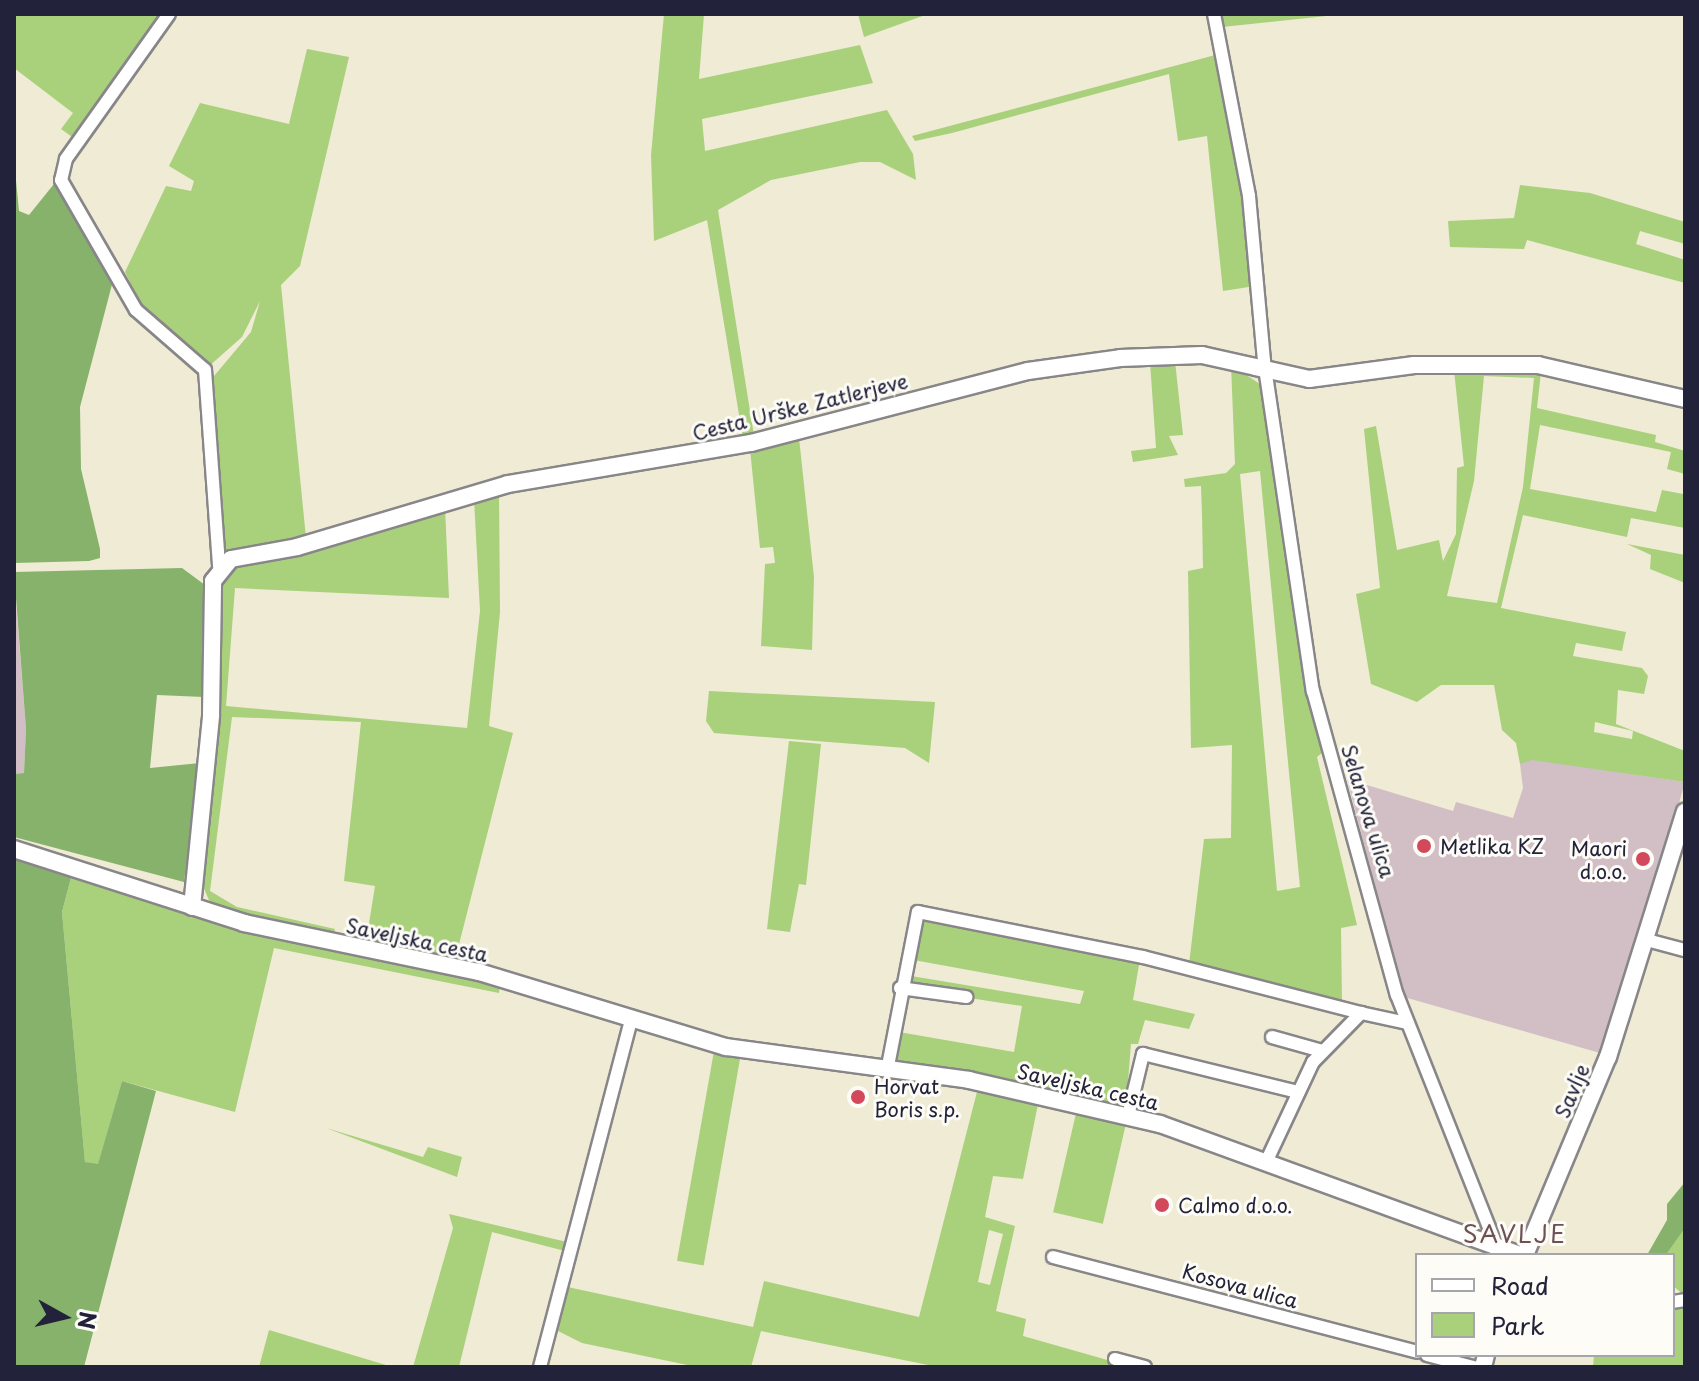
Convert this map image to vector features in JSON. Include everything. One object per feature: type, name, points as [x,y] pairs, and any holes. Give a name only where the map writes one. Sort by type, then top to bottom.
[{"type":"street","points":[[169,14],[61,172],[136,310],[205,370],[219,567],[192,907]]},
{"type":"street","name":"Selanova ulica","points":[[1214,14],[1249,196],[1267,372],[1313,691],[1407,1023],[1495,1243]]},
{"type":"street","name":"Cesta Urške Zatlerjeve","points":[[219,567],[508,484],[751,443],[1028,371],[1175,355],[1309,379],[1414,365],[1530,365],[1685,399]]},
{"type":"street","name":"Savlje","points":[[1523,1253],[1608,1057],[1682,834],[1685,812]]},
{"type":"street","name":"Saveljska cesta","points":[[14,849],[277,932],[469,970],[631,1020],[776,1057],[969,1080],[1128,1116],[1268,1158],[1518,1253]]},
{"type":"street","points":[[887,1071],[900,988],[918,912],[1183,966],[1407,1023]]},
{"type":"street","points":[[1647,940],[1685,950]]},
{"type":"street","points":[[900,988],[966,997]]},
{"type":"street","points":[[1268,1158],[1292,1091],[1322,1051],[1361,1013]]},
{"type":"street","points":[[540,1367],[631,1020]]},
{"type":"street","points":[[1272,1037],[1322,1051]]},
{"type":"street","points":[[1128,1116],[1143,1054],[1292,1091]]},
{"type":"street","name":"Kosova ulica","points":[[1053,1257],[1415,1351]]},
{"type":"street","points":[[1435,1357],[1473,1367]]},
{"type":"street","points":[[1115,1359],[1145,1367]]},
{"type":"shaded area","points":[[14,578],[26,729],[24,773],[14,774]]},
{"type":"shaded area","points":[[1532,759],[1685,782],[1607,1055],[1404,997],[1347,779],[1453,811],[1456,802],[1513,818],[1523,788],[1520,764]]},
{"type":"green space","points":[[14,14],[164,14],[75,139],[61,129],[73,113],[14,68]]},
{"type":"green space","points":[[664,14],[704,14],[699,79],[860,45],[873,83],[702,119],[705,151],[887,110],[913,154],[916,180],[880,162],[860,162],[771,180],[718,210],[754,436],[743,439],[707,220],[654,241],[651,155]]},
{"type":"green space","points":[[858,14],[928,14],[864,37]]},
{"type":"green space","points":[[1218,14],[1345,14],[1222,27]]},
{"type":"green space","points":[[307,49],[349,57],[300,266],[281,285],[306,538],[221,553],[209,382],[251,332],[260,301],[242,337],[208,367],[150,324],[125,272],[166,186],[191,191],[194,181],[169,166],[200,103],[289,124]]},
{"type":"green space","points":[[1219,54],[1255,286],[1223,291],[1207,136],[1178,141],[1169,74],[952,133],[915,141],[912,136]]},
{"type":"green space","points":[[14,160],[19,211],[29,215],[58,179],[115,273],[80,407],[81,469],[100,549],[100,558],[89,561],[14,563]]},
{"type":"green space","points":[[1520,185],[1590,193],[1685,222],[1685,244],[1640,231],[1636,244],[1685,260],[1685,283],[1527,240],[1524,249],[1450,247],[1448,221],[1514,218]]},
{"type":"green space","points":[[1175,361],[1183,435],[1169,436],[1178,455],[1133,462],[1131,451],[1156,448],[1150,362]]},
{"type":"green space","points":[[1231,365],[1266,388],[1304,672],[1323,752],[1317,757],[1357,925],[1341,928],[1342,1005],[1189,964],[1204,839],[1231,838],[1232,745],[1191,748],[1188,571],[1203,568],[1202,514],[1201,486],[1185,487],[1184,479],[1226,473],[1235,464]],"holes":[[[1260,471],[1300,887],[1277,891],[1240,474]]]},
{"type":"green space","points":[[1454,370],[1541,372],[1537,408],[1656,435],[1655,442],[1685,451],[1685,474],[1667,469],[1671,452],[1540,425],[1530,489],[1656,512],[1662,490],[1683,494],[1685,487],[1685,528],[1631,518],[1627,537],[1523,515],[1501,608],[1626,632],[1622,651],[1576,643],[1573,656],[1642,668],[1648,676],[1644,694],[1618,690],[1616,724],[1685,751],[1685,782],[1532,760],[1520,764],[1516,743],[1502,730],[1494,685],[1441,685],[1417,702],[1371,684],[1356,594],[1380,588],[1364,429],[1376,426],[1397,550],[1439,540],[1443,561],[1456,534],[1457,468],[1464,466]],"holes":[[[1484,376],[1534,378],[1523,487],[1497,603],[1447,596],[1474,481]],[[1595,722],[1633,731],[1632,739],[1594,732]]]},
{"type":"green space","points":[[799,438],[814,577],[812,650],[761,646],[765,564],[775,563],[773,547],[760,548],[750,449]]},
{"type":"green space","points":[[499,493],[500,612],[489,726],[513,733],[455,960],[366,942],[375,886],[344,881],[361,722],[232,717],[210,891],[237,907],[335,929],[333,936],[212,907],[202,884],[222,580],[240,564],[337,544],[445,507],[449,598],[235,588],[226,706],[467,728],[480,611],[474,499]]},
{"type":"green space","points":[[1627,544],[1685,555],[1685,583],[1650,569],[1651,555]]},
{"type":"green space","points":[[182,568],[205,585],[204,697],[157,695],[150,768],[200,763],[184,882],[14,837],[14,774],[24,773],[26,729],[14,572]]},
{"type":"green space","points":[[709,691],[935,702],[929,763],[905,748],[714,733],[706,721]]},
{"type":"green space","points":[[789,741],[821,744],[806,885],[799,884],[790,932],[767,929]]},
{"type":"green space","points":[[14,854],[73,870],[62,912],[85,1162],[98,1164],[122,1081],[156,1091],[84,1367],[14,1367]]},
{"type":"green space","points":[[73,870],[215,923],[500,985],[499,993],[274,948],[235,1112],[122,1081],[98,1165],[85,1162],[62,912]]},
{"type":"green space","points":[[923,915],[964,929],[1140,959],[1133,1000],[1195,1014],[1189,1029],[1145,1020],[1138,1044],[1131,1044],[1126,1107],[894,1064],[899,1032],[1014,1052],[1022,1006],[905,988],[905,975],[1080,1004],[1084,991],[908,959]]},
{"type":"green space","points":[[714,1051],[741,1056],[704,1265],[677,1261]]},
{"type":"green space","points":[[978,1088],[1038,1104],[1023,1179],[993,1176],[985,1217],[1015,1226],[996,1311],[1026,1319],[1023,1336],[1132,1367],[938,1367],[761,1331],[751,1367],[697,1367],[582,1343],[554,1329],[563,1286],[753,1327],[764,1281],[919,1317]],"holes":[[[989,1230],[1003,1234],[990,1285],[978,1282]]]},
{"type":"green space","points":[[1077,1109],[1127,1120],[1103,1224],[1053,1212]]},
{"type":"green space","points":[[326,1128],[423,1157],[428,1147],[462,1157],[457,1177]]},
{"type":"green space","points":[[1685,1182],[1685,1228],[1667,1253],[1648,1253],[1667,1220],[1667,1204]]},
{"type":"green space","points":[[449,1214],[567,1242],[565,1251],[492,1232],[459,1367],[413,1367],[453,1228]]},
{"type":"green space","points":[[1685,1228],[1685,1295],[1675,1288],[1675,1253],[1667,1253]]},
{"type":"green space","points":[[1685,1304],[1685,1367],[1593,1367],[1594,1357],[1675,1357],[1675,1306]]},
{"type":"green space","points":[[269,1330],[386,1365],[391,1367],[259,1367]]},
{"type":"place","name":"Metlika KZ","points":[[1424,846]]},
{"type":"place","name":"Maori d.o.o.","points":[[1643,859]]},
{"type":"place","name":"Horvat Boris s.p.","points":[[858,1097]]},
{"type":"place","name":"Calmo d.o.o.","points":[[1162,1205]]},
{"type":"district","name":"SAVLJE","points":[[1515,1234]]}]
